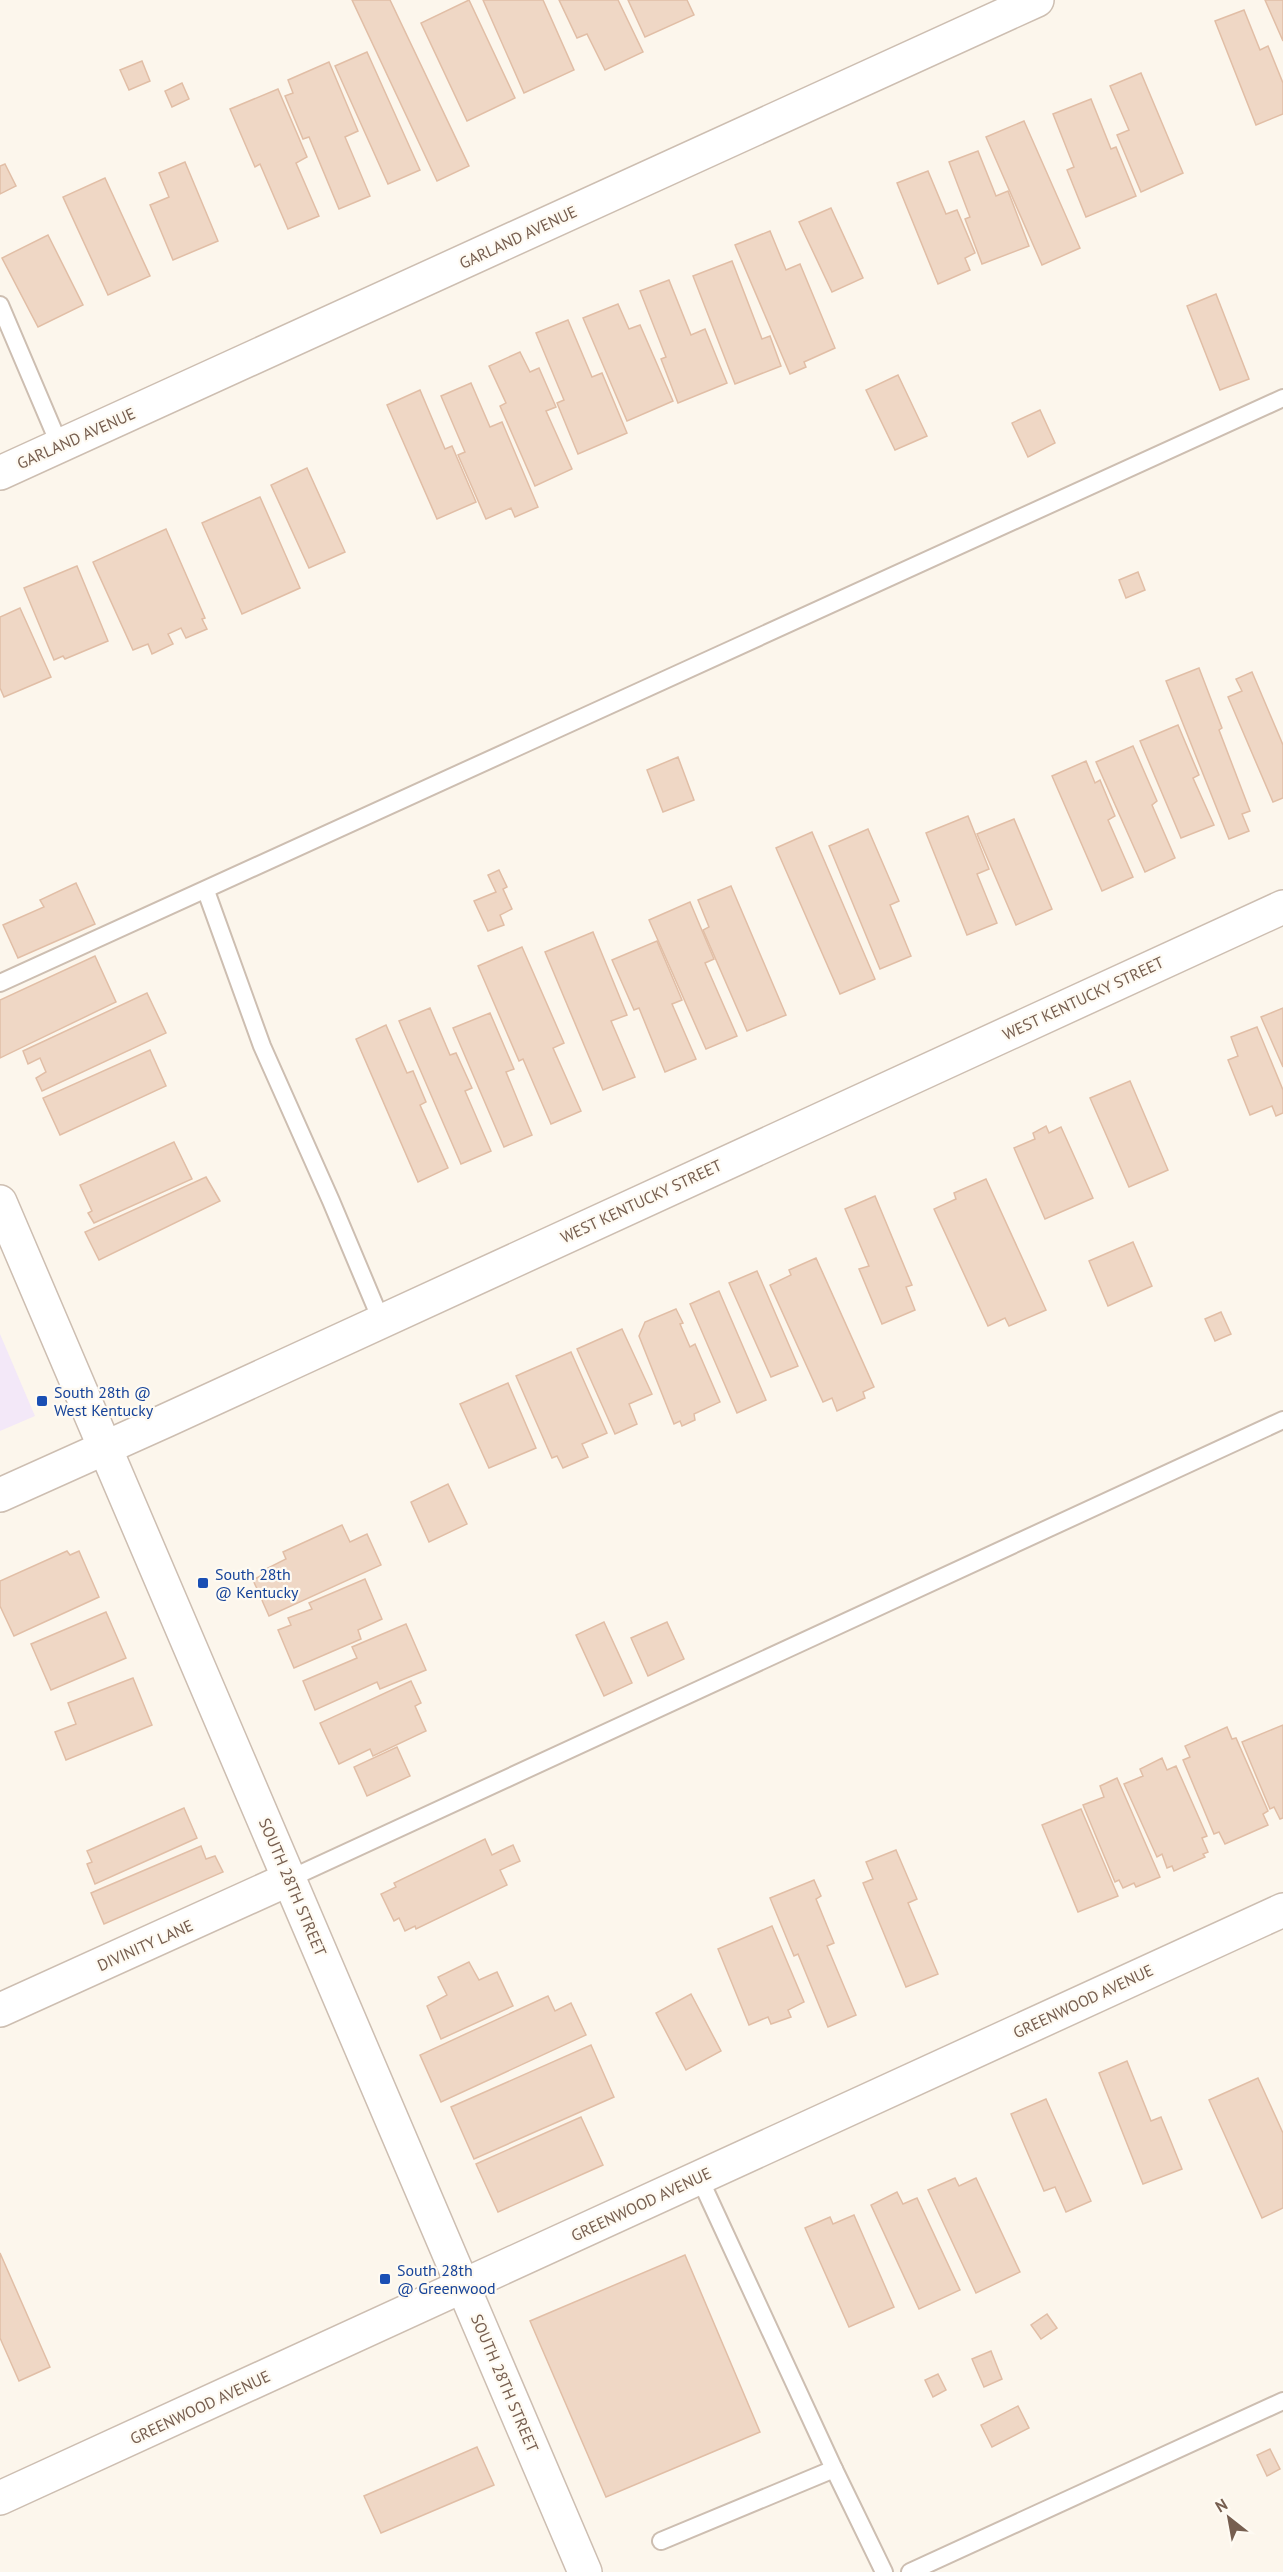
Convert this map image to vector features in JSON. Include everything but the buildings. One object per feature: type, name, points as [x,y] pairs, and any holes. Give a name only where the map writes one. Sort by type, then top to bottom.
[{"type":"street","name":"GARLAND AVENUE","points":[[0,473],[1037,0]]},
{"type":"street","name":"WEST KENTUCKY STREET","points":[[0,1495],[1283,907]]},
{"type":"street","name":"SOUTH 28TH STREET","points":[[0,1202],[585,2572]]},
{"type":"street","name":"DIVINITY LANE","points":[[0,2010],[289,1879]]},
{"type":"street","name":"GREENWOOD AVENUE","points":[[0,2498],[1283,1910]]},
{"type":"lane","points":[[0,304],[60,446]]},
{"type":"lane","points":[[0,983],[1283,398]]},
{"type":"lane","points":[[206,891],[262,1046],[381,1320]]},
{"type":"lane","points":[[289,1879],[1283,1420]]},
{"type":"lane","points":[[699,2177],[884,2572]]},
{"type":"lane","points":[[910,2572],[1283,2401]]},
{"type":"lane","points":[[661,2541],[834,2469]]},
{"type":"shaded area","points":[[0,1334],[35,1416],[0,1431]]},
{"type":"place","name":"South 28th @ West Kentucky","points":[[42,1401]]},
{"type":"place","name":"South 28th @ Kentucky","points":[[203,1583]]},
{"type":"place","name":"South 28th @ Greenwood","points":[[385,2279]]}]
